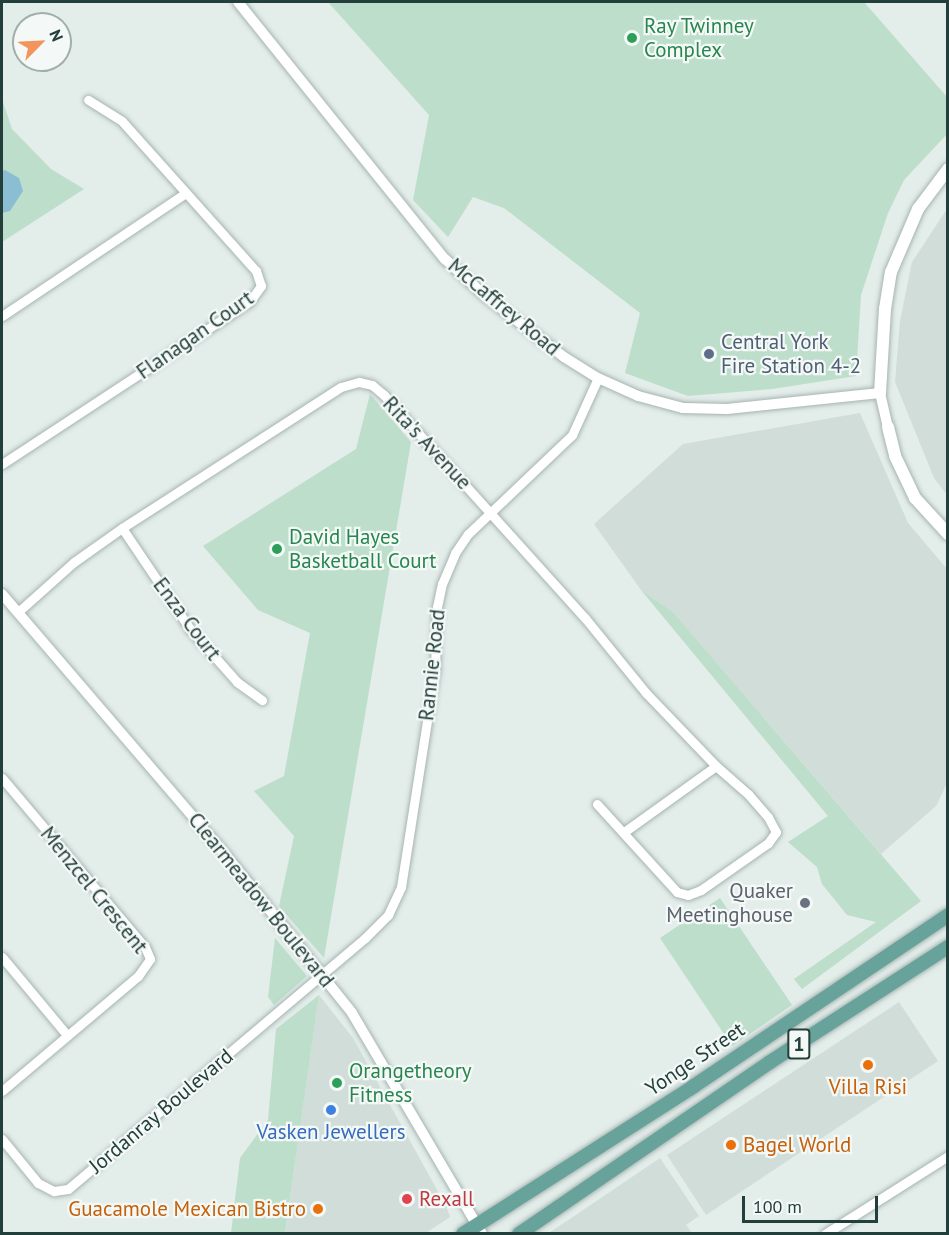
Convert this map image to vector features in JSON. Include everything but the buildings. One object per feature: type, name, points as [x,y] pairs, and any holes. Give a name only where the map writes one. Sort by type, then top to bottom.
[{"type":"main road","points":[[880,393],[885,309],[891,272],[918,209],[948,169]]},
{"type":"main road","points":[[888,428],[895,456],[915,498],[948,534]]},
{"type":"main road","name":"Yonge Street","points":[[463,1233],[479,1229],[948,915]]},
{"type":"main road","name":"1","points":[[519,1233],[760,1069],[948,947]]},
{"type":"street","name":"McCaffrey Road","points":[[238,2],[445,259],[525,329],[598,378],[638,396],[683,408],[727,409],[880,393]]},
{"type":"street","name":"Flanagan Court","points":[[2,464],[258,293],[260,278],[256,270],[122,121],[88,100]]},
{"type":"street","points":[[2,316],[186,193]]},
{"type":"street","name":"Rannie Road","points":[[322,974],[379,926],[396,902],[401,887],[435,670],[437,608],[442,584],[455,553],[489,511],[572,435],[598,378]]},
{"type":"street","name":"Rita's Avenue","points":[[18,612],[74,562],[122,528],[341,387],[358,382],[372,385],[384,395],[585,618],[646,693],[716,766],[748,794],[768,817],[776,832],[768,843],[701,890],[688,895],[677,892],[624,832]]},
{"type":"street","points":[[880,393],[888,428]]},
{"type":"street","name":"Enza Court","points":[[122,528],[190,629],[237,682],[262,700]]},
{"type":"street","name":"Clearmeadow Boulevard","points":[[2,594],[220,848],[322,974],[378,1054],[479,1229]]},
{"type":"street","points":[[597,804],[624,832],[716,766]]},
{"type":"street","name":"Menzcel Crescent","points":[[2,778],[145,947],[150,959],[138,976],[2,1091]]},
{"type":"street","points":[[2,957],[67,1035]]},
{"type":"street","name":"Jordanray Boulevard","points":[[2,1139],[38,1183],[54,1191],[68,1189],[322,974]]},
{"type":"street","points":[[825,1233],[948,1156]]},
{"type":"shaded area","points":[[947,209],[947,495],[934,478],[895,382],[900,321],[912,262]]},
{"type":"shaded area","points":[[860,413],[908,523],[947,569],[948,781],[936,806],[881,854],[673,612],[641,590],[594,524],[683,444]]},
{"type":"shaded area","points":[[319,995],[353,1038],[446,1206],[450,1217],[426,1233],[285,1234]]},
{"type":"shaded area","points":[[899,1002],[938,1061],[706,1215],[667,1155]]},
{"type":"shaded area","points":[[660,1158],[699,1216],[686,1225],[692,1233],[549,1233]]},
{"type":"green space","points":[[328,2],[864,2],[947,97],[948,133],[904,180],[888,213],[861,295],[856,376],[772,389],[688,396],[625,373],[640,313],[504,208],[473,197],[448,237],[413,200],[429,115]]},
{"type":"green space","points":[[2,99],[12,129],[51,169],[84,189],[2,242]]},
{"type":"green space","points":[[370,394],[411,442],[324,958],[279,906],[294,836],[254,791],[284,776],[310,633],[258,610],[203,546],[356,449]]},
{"type":"green space","points":[[641,590],[673,612],[921,901],[802,989],[794,979],[876,922],[847,915],[822,884],[817,867],[788,842],[828,816]]},
{"type":"green space","points":[[720,898],[792,1005],[732,1046],[660,938]]},
{"type":"green space","points":[[275,938],[307,976],[274,1005],[268,997]]},
{"type":"green space","points":[[319,995],[285,1233],[231,1233],[240,1158],[268,1120],[276,1029]]},
{"type":"water","points":[[5,170],[19,178],[23,191],[10,211],[2,213],[2,171]]},
{"type":"place","name":"Ray Twinney Complex","points":[[632,38]]},
{"type":"place","name":"Central York Fire Station 4-2","points":[[709,354]]},
{"type":"place","name":"David Hayes Basketball Court","points":[[277,549]]},
{"type":"place","name":"Quaker Meetinghouse","points":[[805,903]]},
{"type":"place","name":"Villa Risi","points":[[868,1065]]},
{"type":"place","name":"Orangetheory Fitness","points":[[337,1083]]},
{"type":"place","name":"Vasken Jewellers","points":[[331,1110]]},
{"type":"place","name":"Bagel World","points":[[731,1145]]},
{"type":"place","name":"Rexall","points":[[407,1199]]},
{"type":"place","name":"Guacamole Mexican Bistro","points":[[318,1209]]}]
